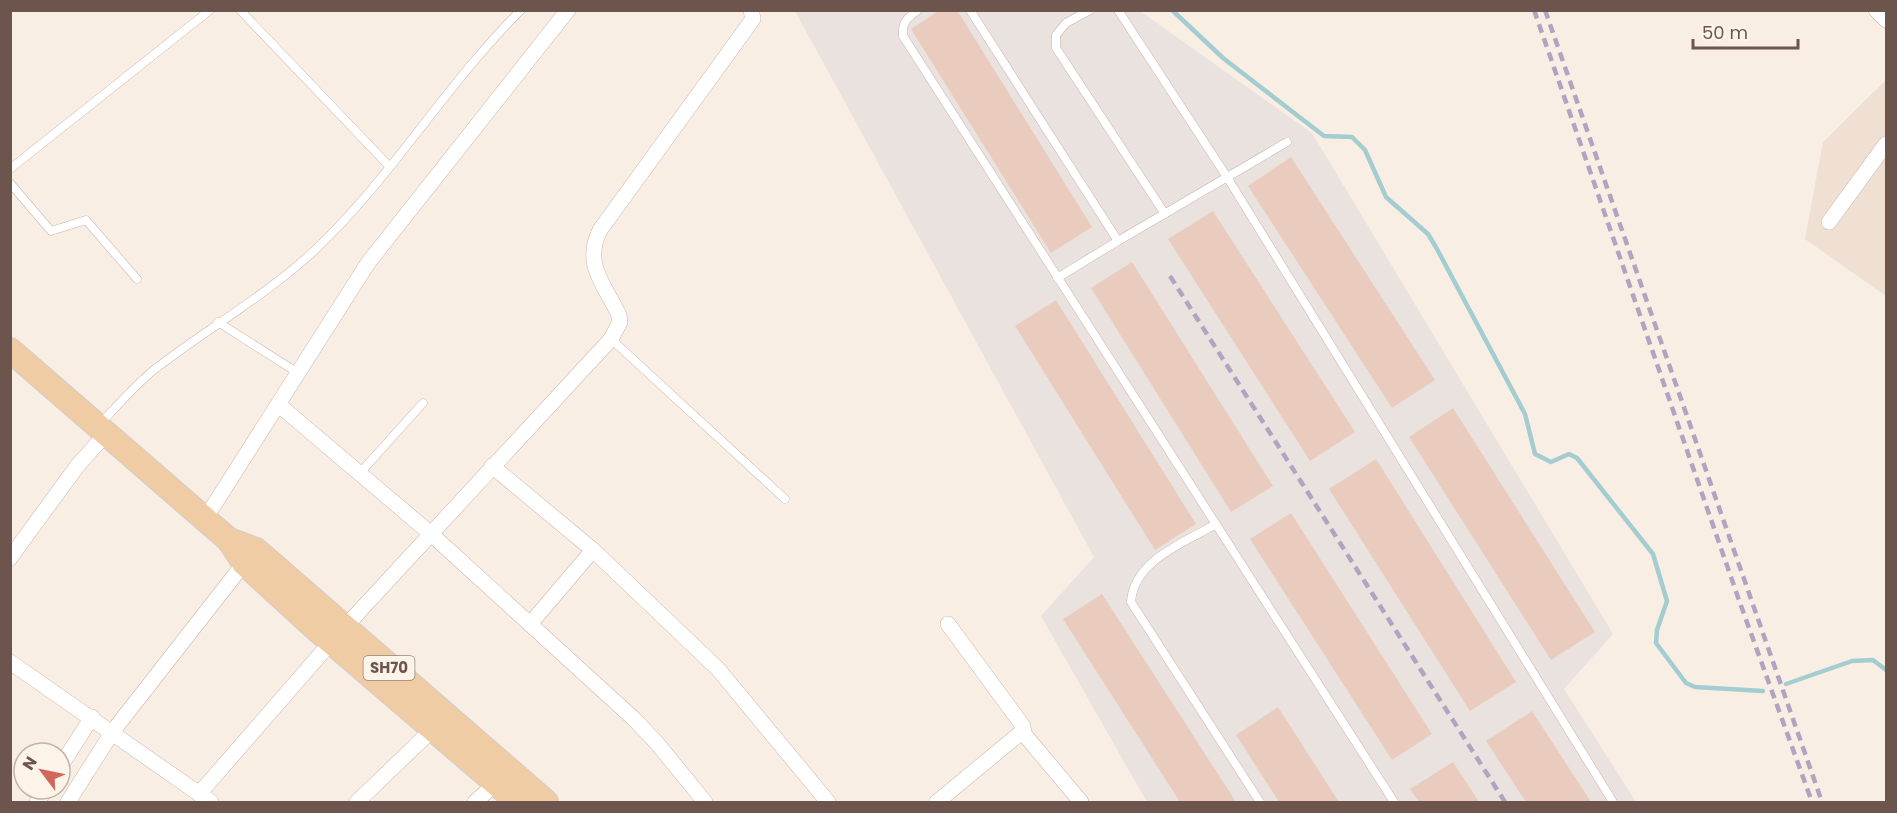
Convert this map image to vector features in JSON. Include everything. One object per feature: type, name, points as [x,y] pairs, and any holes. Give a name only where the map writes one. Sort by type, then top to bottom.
[{"type":"main road","name":"SH70","points":[[10,350],[101,431],[250,556],[337,635],[433,729],[518,802]]},
{"type":"main road","name":"SH70","points":[[337,635],[546,802]]},
{"type":"street","points":[[205,519],[380,247],[568,10]]},
{"type":"street","points":[[10,662],[205,798],[337,635],[611,339],[620,322],[619,315],[593,263],[594,242],[600,230],[753,19],[751,10]]},
{"type":"street","points":[[1876,10],[1887,20]]},
{"type":"street","points":[[1828,222],[1887,144]]},
{"type":"street","points":[[279,405],[431,534],[530,624],[656,742],[705,802]]},
{"type":"street","points":[[12,554],[101,431]]},
{"type":"street","points":[[492,466],[593,550],[718,669],[828,802]]},
{"type":"street","points":[[530,624],[593,550]]},
{"type":"street","points":[[68,802],[112,731],[250,556]]},
{"type":"street","points":[[948,624],[1023,726],[1024,734],[1081,802]]},
{"type":"street","points":[[72,748],[92,717]]},
{"type":"street","points":[[357,802],[433,729]]},
{"type":"street","points":[[937,802],[1018,735],[1024,734]]},
{"type":"street","points":[[475,802],[496,783]]},
{"type":"lane","points":[[10,169],[210,10]]},
{"type":"lane","points":[[240,10],[390,167]]},
{"type":"lane","points":[[101,431],[153,370],[286,275],[318,247],[390,167],[464,74],[521,10]]},
{"type":"lane","points":[[918,10],[907,17],[903,26],[903,36],[1394,802]]},
{"type":"lane","points":[[970,10],[1118,241]]},
{"type":"lane","points":[[1090,10],[1066,23],[1056,34],[1056,48],[1165,214]]},
{"type":"lane","points":[[1118,10],[1227,177],[1613,802]]},
{"type":"lane","points":[[1057,278],[1287,142]]},
{"type":"lane","points":[[10,183],[51,231],[83,219],[88,221],[137,279]]},
{"type":"lane","points":[[218,322],[298,373]]},
{"type":"lane","points":[[611,339],[785,499]]},
{"type":"lane","points":[[360,473],[423,403]]},
{"type":"lane","points":[[1216,524],[1148,565],[1133,584],[1131,602],[1260,802]]},
{"type":"shaded area","points":[[795,11],[1140,11],[1312,133],[1613,634],[1564,689],[1636,802],[1147,802],[1041,616],[1094,557]]},
{"type":"shaded area","points":[[1886,80],[1886,296],[1805,239],[1823,142]]},
{"type":"building","points":[[940,10],[957,10],[1092,227],[1051,253],[911,29]]},
{"type":"building","points":[[1291,157],[1435,380],[1392,408],[1248,186]]},
{"type":"building","points":[[1213,211],[1355,432],[1310,461],[1168,239]]},
{"type":"building","points":[[1132,262],[1273,486],[1231,512],[1091,288]]},
{"type":"building","points":[[1056,300],[1196,524],[1155,550],[1015,326]]},
{"type":"building","points":[[1453,408],[1595,632],[1551,660],[1409,437]]},
{"type":"building","points":[[1376,459],[1516,682],[1470,711],[1329,489]]},
{"type":"building","points":[[1291,513],[1432,734],[1392,760],[1250,539]]},
{"type":"building","points":[[1102,594],[1236,802],[1180,802],[1063,619]]},
{"type":"building","points":[[1278,707],[1339,802],[1279,802],[1236,735]]},
{"type":"building","points":[[1532,711],[1591,802],[1526,802],[1486,741]]},
{"type":"building","points":[[1453,762],[1479,802],[1419,802],[1410,789]]},
{"type":"waterway","points":[[1172,10],[1223,58],[1324,136],[1352,137],[1365,150],[1386,197],[1428,234],[1437,249],[1525,414],[1535,454],[1551,462],[1569,454],[1577,458],[1653,554],[1667,601],[1657,630],[1656,643],[1686,683],[1695,687],[1763,691]]},
{"type":"waterway","points":[[1786,684],[1852,661],[1873,660],[1886,670]]},
{"type":"railway","points":[[1534,10],[1740,603],[1812,802]]},
{"type":"railway","points":[[1545,10],[1822,802]]},
{"type":"railway","points":[[1170,276],[1505,802]]}]
